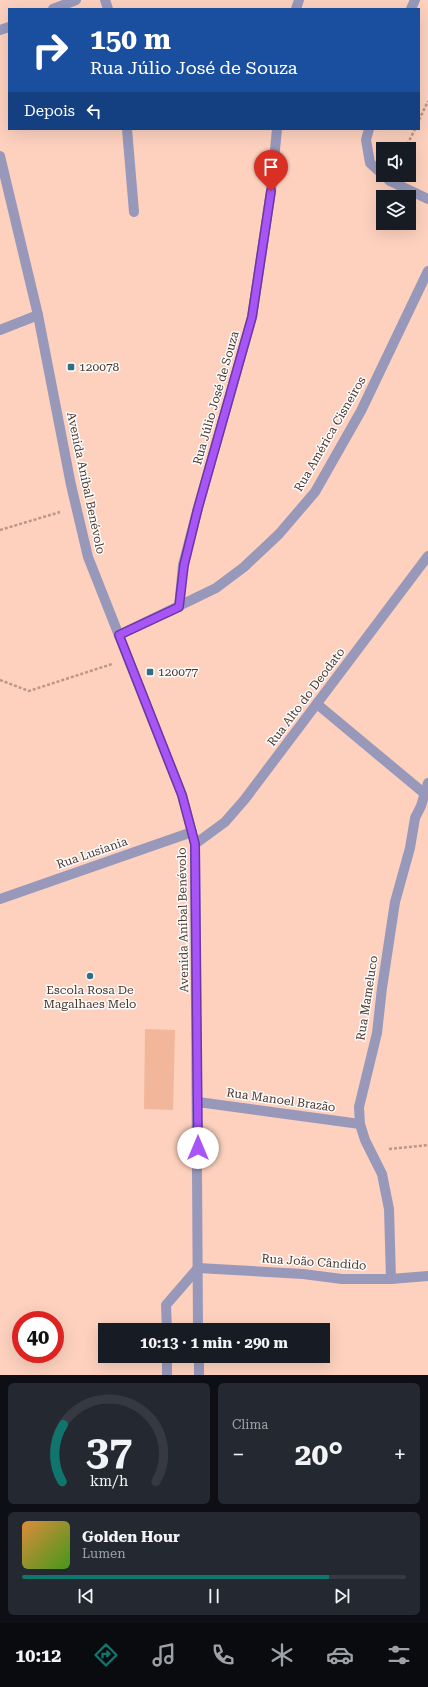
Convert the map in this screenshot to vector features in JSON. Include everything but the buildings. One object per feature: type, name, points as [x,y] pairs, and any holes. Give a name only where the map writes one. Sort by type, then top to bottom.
[{"type":"street","points":[[56,8],[76,0]]},
{"type":"street","points":[[127,130],[134,212]]},
{"type":"street","name":"Rua Júlio José de Souza","points":[[179,607],[184,565],[198,508],[252,317],[271,191],[277,130]]},
{"type":"street","points":[[369,130],[366,140],[370,163],[390,181],[428,198]]},
{"type":"street","name":"Avenida Aníbal Benévolo","points":[[0,156],[38,315],[76,508],[88,557],[182,795],[195,844],[198,1102],[198,1323]]},
{"type":"street","name":"Rua América Cisneiros","points":[[179,607],[216,588],[244,567],[279,534],[315,492],[361,411],[428,271]]},
{"type":"street","points":[[0,330],[38,315]]},
{"type":"street","name":"Rua Alto do Deodato","points":[[195,844],[225,822],[240,805],[428,556]]},
{"type":"street","points":[[119,635],[179,607]]},
{"type":"street","points":[[317,704],[425,801]]},
{"type":"street","name":"Rua Mameluco","points":[[391,1279],[389,1209],[382,1174],[360,1124],[359,1107],[377,1033],[395,902],[410,848],[415,818],[425,801],[428,783]]},
{"type":"street","name":"Rua Lusiania","points":[[0,899],[192,832]]},
{"type":"street","name":"Rua Manoel Brazão","points":[[198,1102],[360,1124]]},
{"type":"street","points":[[167,1323],[166,1305],[198,1268]]},
{"type":"street","name":"Rua João Cândido","points":[[198,1268],[303,1274],[342,1279],[391,1279],[428,1276]]},
{"type":"street","points":[[167,1363],[167,1375]]},
{"type":"street","points":[[199,1363],[199,1375]]},
{"type":"path","points":[[420,118],[428,101]]},
{"type":"path","points":[[408,142],[414,130]]},
{"type":"path","points":[[0,530],[76,508]]},
{"type":"path","points":[[0,680],[29,691],[128,659]]},
{"type":"path","points":[[371,1151],[428,1145]]},
{"type":"shaded area","points":[[145,1029],[175,1030],[173,1110],[144,1109]]},
{"type":"place","name":"120078","points":[[71,367]]},
{"type":"place","name":"120077","points":[[150,672]]},
{"type":"place","name":"Escola Rosa De Magalhaes Melo","points":[[90,976]]},
{"type":"route","points":[[198,1148],[195,844],[182,795],[119,635],[179,607],[184,565],[198,508],[252,317],[271,191]]}]
